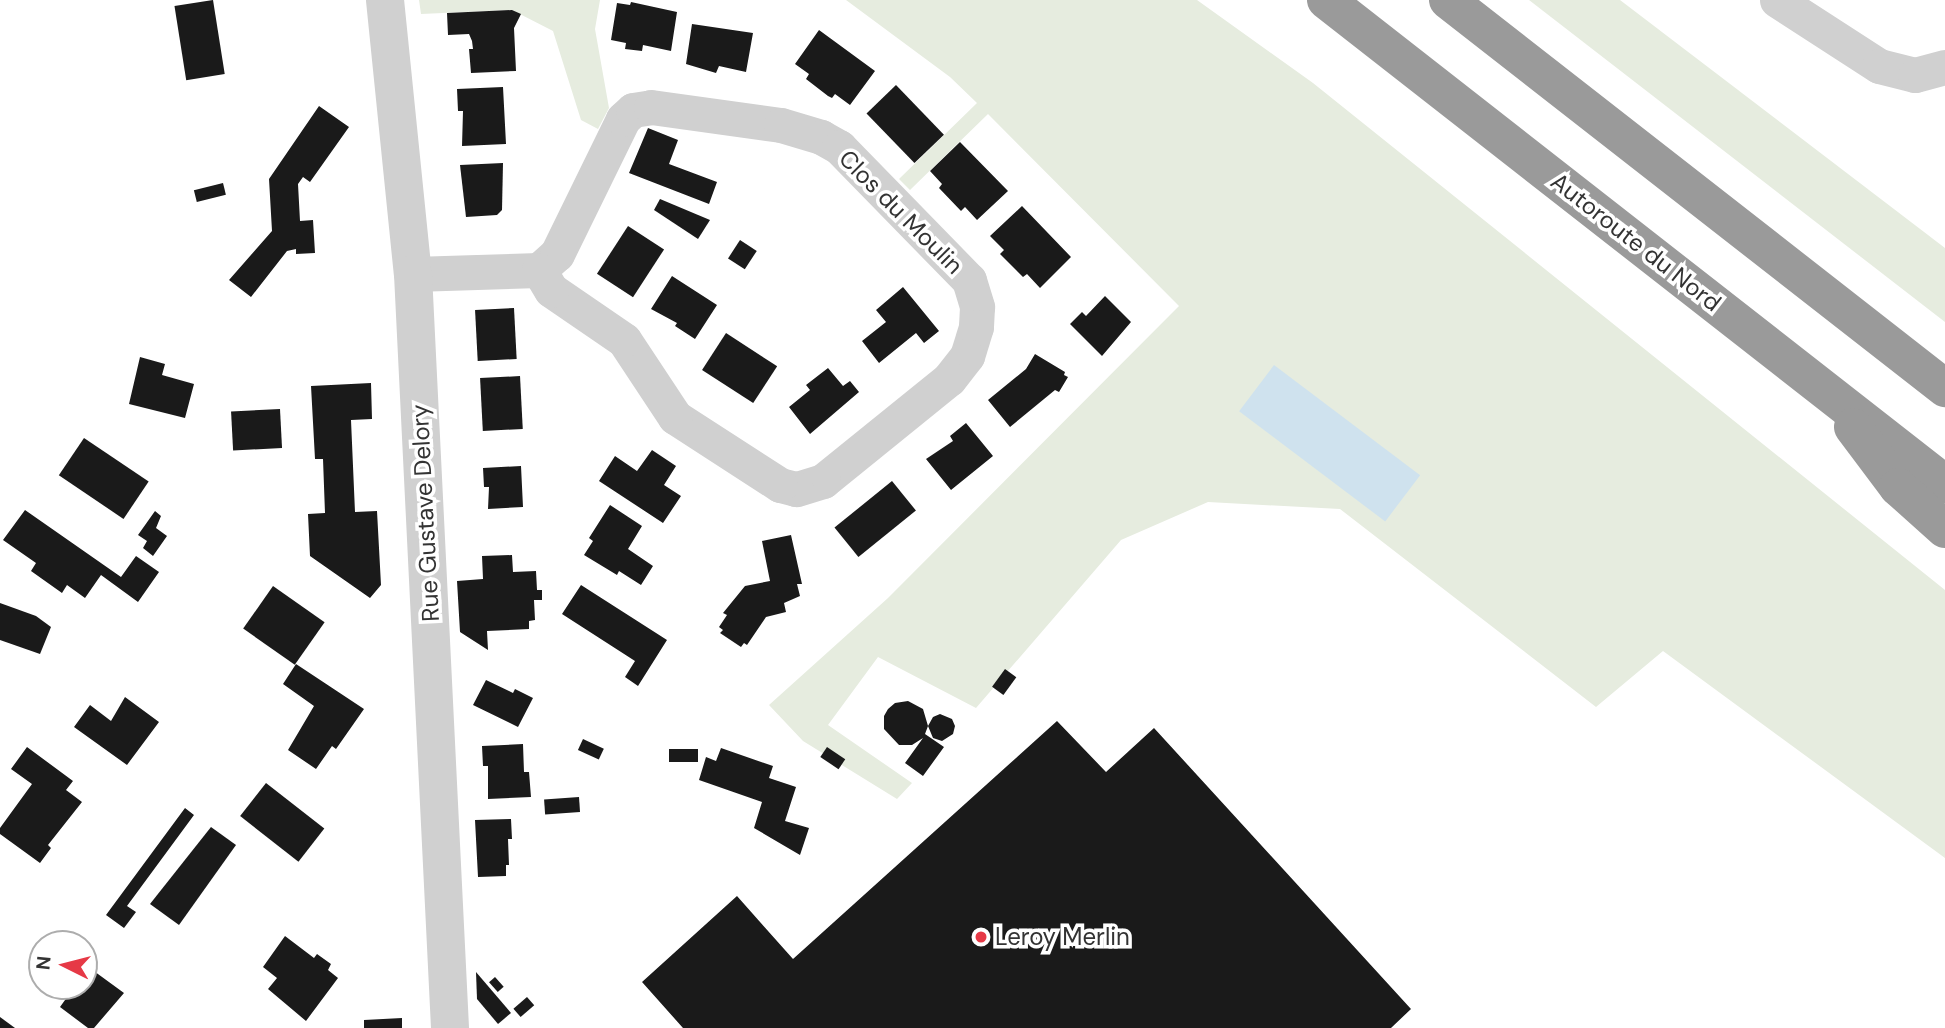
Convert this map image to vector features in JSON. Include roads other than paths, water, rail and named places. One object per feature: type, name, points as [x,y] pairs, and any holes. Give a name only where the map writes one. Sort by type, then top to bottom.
[{"type":"highway","name":"Autoroute du Nord","points":[[1326,0],[1945,484]]},
{"type":"highway","points":[[1448,0],[1945,388]]},
{"type":"highway","points":[[1846,309],[1895,316],[1945,355]]},
{"type":"highway","points":[[1827,391],[1898,487],[1945,529]]},
{"type":"street","name":"Rue Gustave Delory","points":[[385,0],[413,274],[450,1028]]},
{"type":"street","points":[[1777,0],[1879,66],[1915,75],[1945,68]]},
{"type":"street","name":"Clos du Moulin","points":[[651,107],[781,125],[821,137],[839,148],[969,280],[977,307],[976,327],[967,356],[949,379],[823,481],[796,489],[780,485],[675,417],[624,340],[551,289],[539,270],[556,254],[623,119],[633,110],[651,107]]},
{"type":"street","points":[[413,274],[539,270]]},
{"type":"water","points":[[1274,365],[1420,475],[1385,521],[1239,411]]},
{"type":"place","name":"Leroy Merlin","points":[[981,937]]}]
